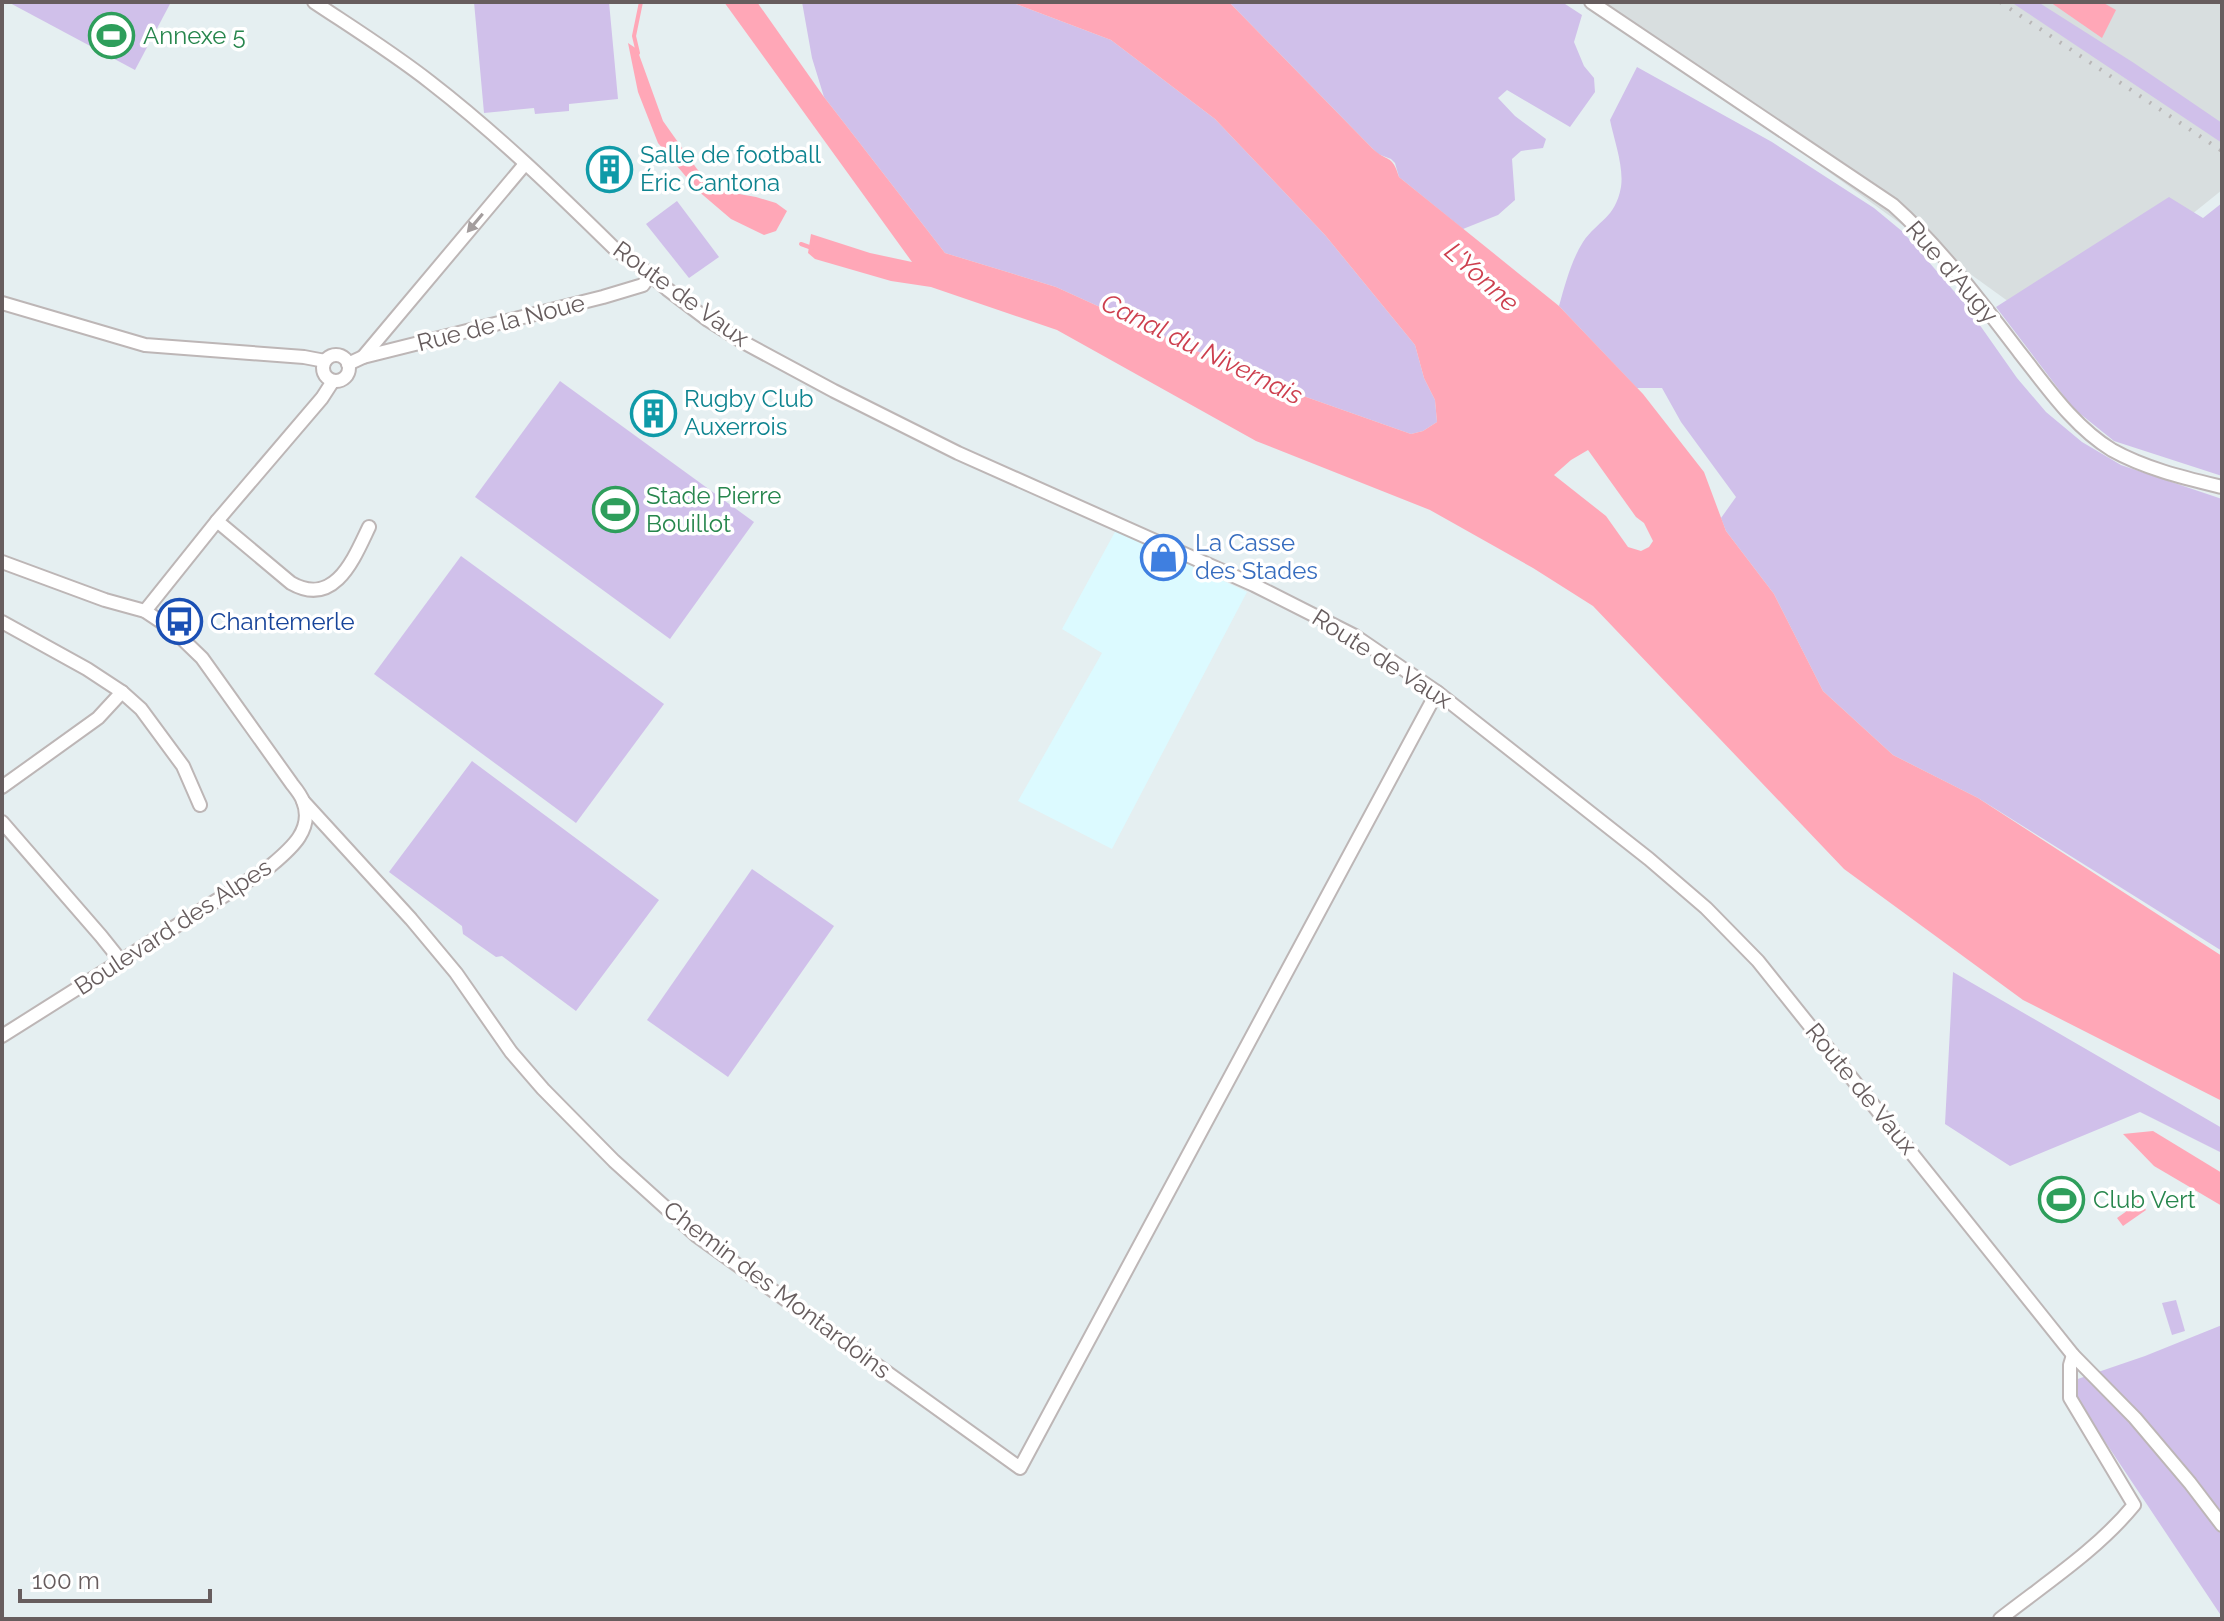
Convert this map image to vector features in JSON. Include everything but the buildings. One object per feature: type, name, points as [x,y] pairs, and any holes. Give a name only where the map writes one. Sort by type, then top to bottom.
[{"type":"street","name":"Route de Vaux","points":[[314,2],[431,83],[525,164],[617,251],[720,328],[834,391],[958,453],[1304,609],[1367,644],[1437,692],[1649,859],[1732,933],[1790,1000],[2073,1355],[2135,1418],[2222,1525]]},
{"type":"street","name":"Rue d'Augy","points":[[1591,2],[1893,205],[1947,259],[2082,428],[2111,449],[2145,466],[2222,487]]},
{"type":"street","points":[[363,357],[525,164]]},
{"type":"street","name":"Rue de la Noue","points":[[348,364],[363,357],[603,297],[643,285],[650,275]]},
{"type":"street","points":[[2,303],[145,345],[325,361],[337,356],[348,364],[345,378],[333,381],[145,611]]},
{"type":"street","points":[[325,361],[325,375],[333,381]]},
{"type":"street","points":[[217,521],[291,583],[300,589],[310,590],[329,586],[340,577],[351,564],[369,527]]},
{"type":"street","points":[[2,562],[105,600],[145,611],[172,629],[202,658],[303,801]]},
{"type":"street","points":[[2,622],[87,669],[141,709],[183,766],[200,805]]},
{"type":"street","points":[[2,787],[98,718],[122,692]]},
{"type":"street","name":"Chemin des Montardoins","points":[[303,801],[456,973],[535,1080],[614,1161],[697,1236],[1020,1468],[1437,692]]},
{"type":"street","name":"Boulevard des Alpes","points":[[2,1036],[268,868],[302,833],[305,815],[303,801]]},
{"type":"street","points":[[2,822],[121,961]]},
{"type":"street","points":[[2000,1619],[2082,1556],[2118,1525],[2134,1505],[2070,1398],[2073,1355]]},
{"type":"shaded area","name":"Annexe 5","points":[[8,2],[171,2],[135,70]]},
{"type":"shaded area","points":[[474,2],[609,2],[618,99],[569,104],[569,111],[535,114],[534,108],[484,113]]},
{"type":"shaded area","points":[[802,2],[1011,2],[1111,40],[1215,119],[1325,235],[1415,345],[1424,378],[1435,400],[1437,422],[1411,434],[1269,384],[1056,287],[945,253],[824,97],[812,58]]},
{"type":"shaded area","points":[[1229,2],[1562,2],[1582,15],[1574,42],[1584,66],[1594,78],[1595,92],[1570,127],[1507,90],[1498,98],[1515,116],[1546,139],[1543,148],[1521,151],[1512,159],[1515,200],[1498,215],[1463,229],[1399,177],[1395,163],[1378,154]]},
{"type":"shaded area","points":[[1593,2],[2222,2],[2222,190],[2048,330]]},
{"type":"shaded area","points":[[2011,2],[2038,2],[2134,63],[2222,123],[2222,143]]},
{"type":"shaded area","points":[[1637,67],[1772,142],[1874,208],[1903,232],[1965,304],[2017,378],[2046,412],[2082,442],[2121,465],[2222,499],[2222,951],[1978,798],[1893,755],[1823,691],[1774,594],[1726,531],[1721,518],[1736,497],[1681,422],[1662,388],[1637,388],[1559,306],[1579,249],[1610,213],[1618,198],[1621,170],[1610,120]]},
{"type":"shaded area","points":[[2169,197],[2203,218],[2222,203],[2222,476],[2114,441],[2073,408],[1996,307]]},
{"type":"shaded area","points":[[677,201],[719,257],[689,278],[646,224]]},
{"type":"shaded area","name":"Stade Pierre Bouillot","points":[[560,381],[754,522],[670,639],[475,497]]},
{"type":"shaded area","points":[[1116,530],[1247,592],[1112,849],[1018,801],[1102,653],[1062,629]]},
{"type":"shaded area","points":[[461,556],[664,704],[576,823],[374,674]]},
{"type":"shaded area","points":[[472,761],[659,900],[576,1011],[502,956],[496,957],[463,934],[462,926],[389,872]]},
{"type":"shaded area","points":[[752,869],[834,926],[728,1077],[647,1020]]},
{"type":"shaded area","points":[[1953,972],[2222,1128],[2222,1153],[2140,1112],[2010,1166],[1945,1124]]},
{"type":"shaded area","points":[[2176,1300],[2185,1331],[2172,1335],[2162,1303]]},
{"type":"shaded area","points":[[2222,1325],[2222,1617],[2066,1383]]},
{"type":"water","name":"L'Yonne","points":[[724,2],[757,2],[824,97],[945,253],[1056,287],[1269,384],[1411,434],[1437,422],[1435,400],[1424,378],[1415,345],[1325,235],[1215,119],[1111,40],[1011,2],[1229,2],[1377,153],[1391,161],[1399,177],[1559,306],[1643,394],[1704,472],[1726,531],[1774,594],[1823,691],[1893,755],[1978,798],[2222,956],[2222,1101],[2023,1000],[1844,869],[1593,606],[1533,568],[1430,510],[1256,441],[1057,330],[931,287],[891,281],[815,259],[808,253],[811,234],[870,253],[912,262]],"holes":[[[1588,450],[1636,517],[1644,523],[1653,541],[1641,551],[1628,547],[1606,516],[1554,475]]]},
{"type":"water","points":[[2050,2],[2102,2],[2116,10],[2102,38]]},
{"type":"water","points":[[628,43],[637,49],[663,121],[697,169],[717,190],[776,203],[787,211],[776,231],[764,235],[731,219],[697,190],[658,143],[638,92]]},
{"type":"water","points":[[2153,1131],[2222,1173],[2222,1206],[2154,1166],[2123,1134]]},
{"type":"water","points":[[2134,1192],[2146,1210],[2123,1226],[2117,1218],[2131,1208],[2124,1199]]},
{"type":"waterway","points":[[638,53],[634,36],[641,2]]},
{"type":"waterway","points":[[801,244],[812,248]]},
{"type":"railway","points":[[2000,2],[2222,151]]},
{"type":"place","name":"Annexe 5","points":[[112,36]]},
{"type":"place","name":"Salle de football Éric Cantona","points":[[609,169]]},
{"type":"place","name":"Rugby Club Auxerrois","points":[[653,413]]},
{"type":"place","name":"Stade Pierre Bouillot","points":[[615,510]]},
{"type":"place","name":"La Casse des Stades","points":[[1164,557]]},
{"type":"place","name":"Chantemerle","points":[[179,622]]},
{"type":"place","name":"Club Vert","points":[[2062,1200]]},
{"type":"water label","name":"Canal du Nivernais","points":[[1202,349]]}]
